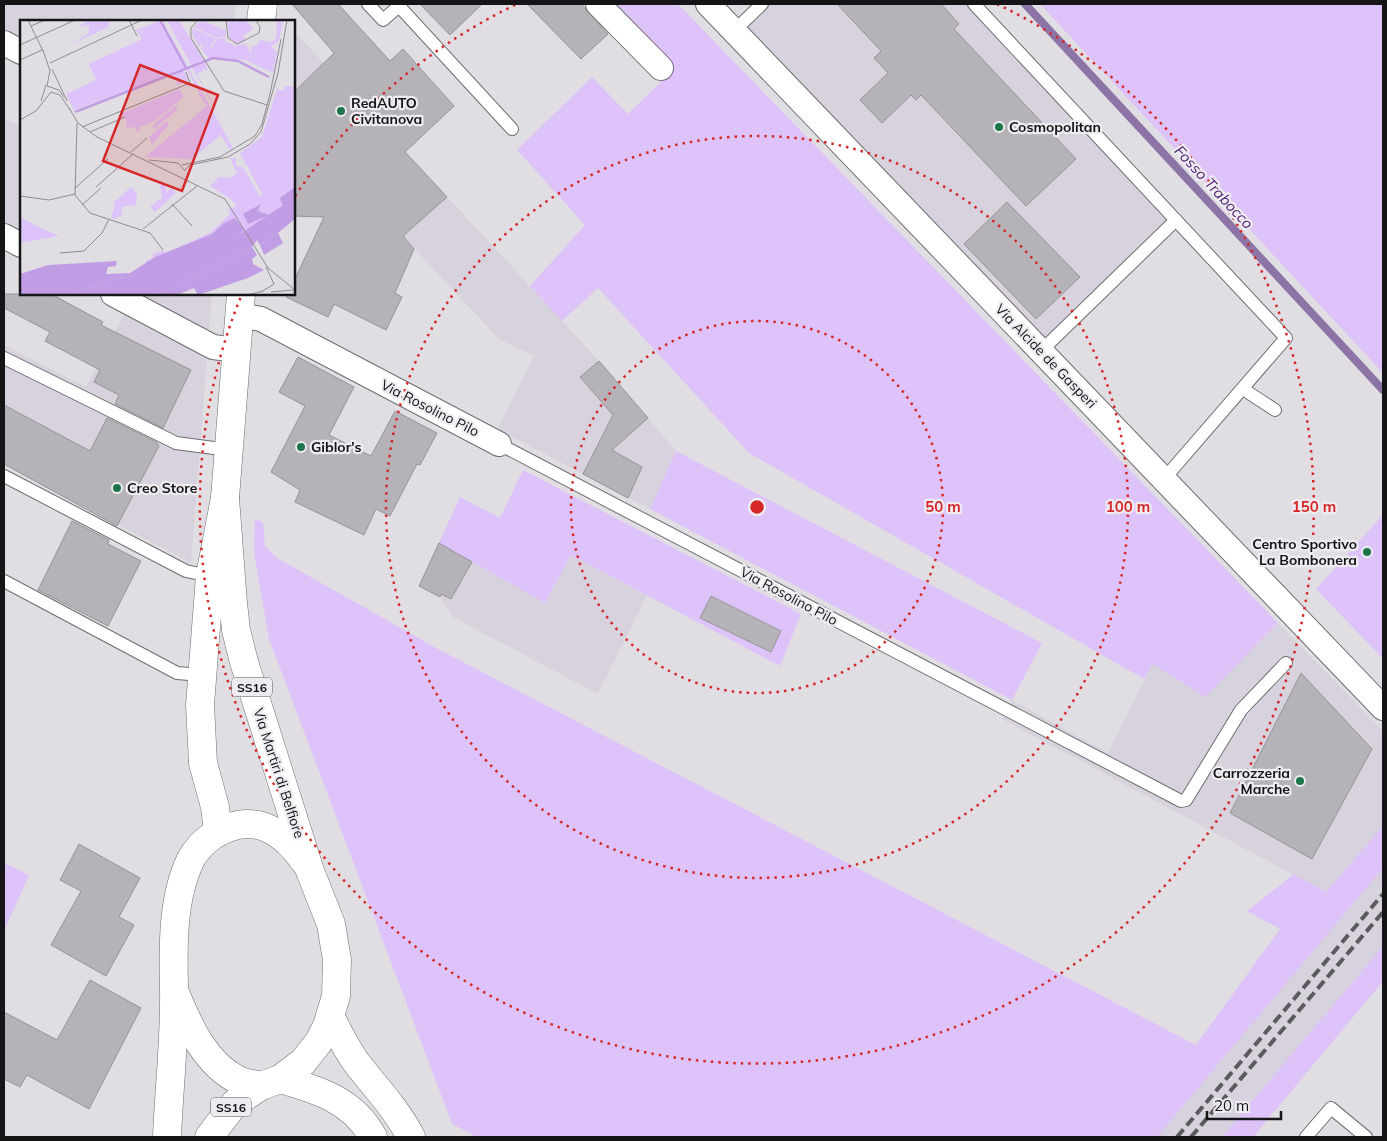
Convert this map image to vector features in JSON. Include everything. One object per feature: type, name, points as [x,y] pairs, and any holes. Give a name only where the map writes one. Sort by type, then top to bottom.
[{"type":"main road","points":[[261,20],[262,4]]},
{"type":"main road","name":"Via Martiri di Belfiore","points":[[174,989],[187,1022],[201,1045],[219,1067],[239,1080],[271,1082],[303,1062],[318,1043],[330,1016],[336,996],[337,960],[331,924],[310,870],[244,662],[236,630],[226,498],[240,304]]},
{"type":"main road","name":"Via Martiri di Belfiore","points":[[218,831],[200,741],[202,675],[210,576],[226,498]]},
{"type":"main road","name":"Via Martiri di Belfiore","points":[[167,1137],[174,989],[173,936],[182,883],[191,859],[202,843],[218,831],[240,824],[255,824],[271,829],[291,843],[310,870]]},
{"type":"main road","points":[[330,1016],[359,1066],[400,1116],[411,1137]]},
{"type":"main road","points":[[271,1082],[311,1088],[349,1106],[367,1126],[373,1137]]},
{"type":"main road","name":"SS16","points":[[209,1137],[235,1102],[271,1082]]},
{"type":"street","points":[[598,4],[661,68]]},
{"type":"street","name":"Via Alcide de Gasperi","points":[[708,4],[1383,708]]},
{"type":"street","points":[[4,43],[20,51]]},
{"type":"street","points":[[4,236],[20,244]]},
{"type":"street","points":[[115,295],[213,347],[237,350]]},
{"type":"street","name":"Via Rosolino Pilo","points":[[240,304],[261,319],[499,444]]},
{"type":"lane","points":[[368,4],[383,20],[398,5],[512,129]]},
{"type":"lane","points":[[734,31],[762,4]]},
{"type":"lane","points":[[974,4],[1286,338],[1164,479]]},
{"type":"lane","points":[[1041,351],[1176,220]]},
{"type":"lane","points":[[4,358],[176,443],[229,450]]},
{"type":"lane","points":[[1242,389],[1275,410]]},
{"type":"lane","name":"Via Rosolino Pilo","points":[[499,444],[1182,801],[1186,800],[1241,710],[1286,664]]},
{"type":"lane","points":[[4,476],[186,571],[210,576]]},
{"type":"lane","points":[[4,580],[177,673],[202,675]]},
{"type":"lane","points":[[1306,1137],[1331,1108],[1366,1137]]},
{"type":"shaded area","points":[[4,4],[235,4],[234,20],[20,20],[20,51],[4,43]]},
{"type":"shaded area","points":[[621,4],[678,4],[1278,623],[1205,697],[1153,664],[1144,679],[749,453],[598,288],[562,321],[530,286],[585,225],[517,150],[592,77],[628,114],[674,69],[616,8]]},
{"type":"shaded area","points":[[762,4],[974,4],[1176,220],[1041,351],[734,31]]},
{"type":"shaded area","points":[[1040,4],[1383,4],[1383,373]]},
{"type":"shaded area","points":[[295,32],[599,361],[676,451],[650,509],[497,429],[534,356],[499,339],[295,121]]},
{"type":"shaded area","points":[[4,118],[20,126],[20,244],[4,236]]},
{"type":"shaded area","points":[[115,295],[212,295],[191,563],[4,464],[4,345],[86,387],[130,303]]},
{"type":"shaded area","points":[[676,451],[1042,643],[1012,700],[650,509]]},
{"type":"shaded area","points":[[523,470],[801,614],[780,666],[571,555],[545,603],[439,543],[460,497],[500,518]]},
{"type":"shaded area","name":"Centro Sportivo La Bombonera","points":[[1383,515],[1383,659],[1316,589]]},
{"type":"shaded area","points":[[255,518],[263,523],[265,546],[277,558],[438,649],[1196,1045],[1280,929],[1247,911],[1294,874],[1326,892],[1383,826],[1383,868],[1157,1137],[477,1137],[452,1124],[269,639],[254,552]]},
{"type":"shaded area","points":[[439,543],[545,603],[571,555],[647,596],[598,694],[453,617],[440,597],[419,586]]},
{"type":"shaded area","points":[[1278,623],[1383,731],[1383,981],[1253,1137],[1117,1137],[1326,892],[1002,719],[1012,700],[1108,753],[1153,663],[1205,697]]},
{"type":"shaded area","points":[[4,863],[29,875],[5,929],[4,928]]},
{"type":"shaded area","points":[[1383,946],[1383,981],[1253,1137],[1222,1137]]},
{"type":"building","points":[[292,4],[338,4],[390,61],[403,49],[454,106],[405,152],[447,197],[403,236],[414,249],[395,293],[402,297],[386,330],[334,304],[328,317],[286,297],[287,295],[295,295],[295,279],[324,217],[295,216],[295,91],[334,53]]},
{"type":"building","points":[[420,4],[482,4],[450,35]]},
{"type":"building","points":[[527,4],[581,4],[608,34],[581,59]]},
{"type":"building","name":"Cosmopolitan","points":[[837,4],[941,4],[959,24],[954,29],[1076,159],[1026,206],[921,95],[916,100],[911,95],[882,123],[860,100],[888,73],[874,58],[881,51]]},
{"type":"building","points":[[1007,202],[1080,277],[1036,319],[964,244]]},
{"type":"building","points":[[4,294],[53,295],[103,322],[101,325],[191,370],[163,428],[115,404],[119,395],[94,382],[100,370],[45,341],[50,332],[4,308]]},
{"type":"building","points":[[298,357],[354,387],[329,435],[371,456],[395,411],[437,433],[420,465],[417,464],[390,516],[376,509],[364,535],[295,502],[300,490],[271,472],[305,406],[279,392]]},
{"type":"building","points":[[599,361],[648,418],[612,450],[642,467],[628,498],[583,474],[613,415],[580,377]]},
{"type":"building","points":[[4,405],[90,451],[107,418],[156,442],[159,446],[117,526],[4,464]]},
{"type":"building","points":[[72,521],[109,540],[108,544],[141,561],[108,626],[38,590]]},
{"type":"building","points":[[439,543],[472,562],[451,599],[441,594],[440,597],[419,586]]},
{"type":"building","points":[[711,596],[781,631],[771,652],[700,618]]},
{"type":"building","name":"Carrozzeria Marche","points":[[1301,673],[1372,749],[1312,859],[1230,813]]},
{"type":"building","points":[[79,844],[140,878],[119,917],[134,925],[106,976],[51,945],[81,891],[60,880]]},
{"type":"building","points":[[90,980],[141,1008],[89,1109],[27,1075],[20,1087],[4,1079],[4,1012],[57,1040]]},
{"type":"waterway","name":"Fosso Trabocco","points":[[1025,4],[1383,390]]},
{"type":"railway","points":[[1177,1137],[1383,894]]},
{"type":"railway","points":[[1191,1137],[1383,912]]},
{"type":"place","name":"RedAUTO Civitanova","points":[[341,111]]},
{"type":"place","name":"Cosmopolitan","points":[[999,127]]},
{"type":"place","name":"Giblor's","points":[[301,447]]},
{"type":"place","name":"Creo Store","points":[[117,488]]},
{"type":"place","name":"Centro Sportivo La Bombonera","points":[[1367,552]]},
{"type":"place","name":"Carrozzeria Marche","points":[[1300,781]]}]
